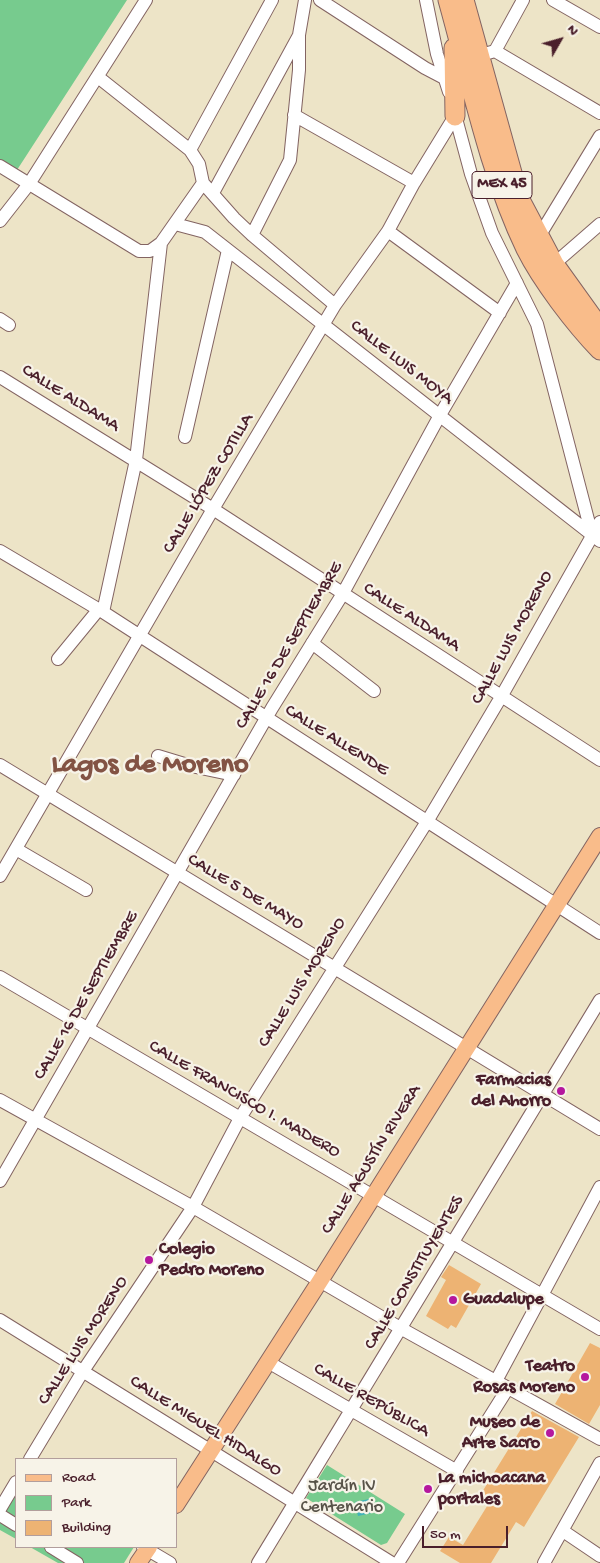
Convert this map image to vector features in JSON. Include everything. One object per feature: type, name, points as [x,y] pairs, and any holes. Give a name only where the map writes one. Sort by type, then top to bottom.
[{"type":"highway","name":"MEX 45","points":[[449,0],[488,145],[527,250],[543,278],[600,350]]},
{"type":"highway","points":[[449,0],[487,54],[479,108]]},
{"type":"highway","name":"MEX 45","points":[[464,0],[487,54],[519,198],[538,238],[554,264],[600,328]]},
{"type":"highway","points":[[453,19],[455,116]]},
{"type":"main road","name":"CALLE AGUSTÍN RIVERA","points":[[178,1502],[320,1281],[600,836]]},
{"type":"street","points":[[0,221],[29,184],[146,0]]},
{"type":"street","points":[[190,150],[272,0]]},
{"type":"street","points":[[252,235],[287,170],[299,70],[299,35],[305,0]]},
{"type":"street","points":[[320,0],[425,68],[446,79]]},
{"type":"street","points":[[426,0],[437,54],[446,79],[471,174],[492,233],[537,324],[596,538]]},
{"type":"street","points":[[523,0],[487,54],[600,113]]},
{"type":"street","points":[[553,0],[600,27]]},
{"type":"street","points":[[213,193],[299,35]]},
{"type":"street","name":"CALLE LUIS MOYA","points":[[98,77],[190,150],[199,164],[203,183],[252,235],[335,305]]},
{"type":"street","points":[[294,115],[414,183]]},
{"type":"street","name":"CALLE LÓPEZ COTILLA","points":[[0,876],[213,509],[335,305],[388,231],[414,183],[455,116]]},
{"type":"street","points":[[538,238],[599,140]]},
{"type":"street","points":[[0,166],[139,251],[150,251],[161,243],[203,183]]},
{"type":"street","name":"CALLE LUIS MOYA","points":[[174,224],[205,232],[596,538]]},
{"type":"street","points":[[554,264],[600,224]]},
{"type":"street","points":[[388,231],[500,313]]},
{"type":"street","points":[[58,659],[101,611],[136,460],[161,243]]},
{"type":"street","points":[[185,437],[228,250]]},
{"type":"street","name":"CALLE 16 DE SEPTIEMBRE","points":[[0,1181],[266,718],[342,595],[440,415],[517,283]]},
{"type":"street","name":"CALLE ALDAMA","points":[[0,377],[213,509],[342,595],[600,760]]},
{"type":"street","name":"CALLE LUIS MORENO","points":[[31,1458],[83,1371],[193,1207],[240,1118],[428,820],[596,538],[600,522]]},
{"type":"street","name":"CALLE ALLENDE","points":[[0,551],[101,611],[428,820],[600,933]]},
{"type":"street","points":[[312,643],[374,692]]},
{"type":"street","points":[[158,756],[191,766],[234,775]]},
{"type":"street","name":"CALLE 5 DE MAYO","points":[[0,765],[600,1129]]},
{"type":"street","points":[[16,848],[86,890]]},
{"type":"street","name":"CALLE FRANCISCO I. MADERO","points":[[0,977],[600,1328]]},
{"type":"street","name":"CALLE CONSTITUYENTES","points":[[258,1563],[454,1244],[542,1094],[600,1000]]},
{"type":"street","points":[[0,1100],[193,1207],[402,1329],[600,1439]]},
{"type":"street","points":[[496,1381],[600,1187]]},
{"type":"street","name":"CALLE MIGUEL HIDALGO","points":[[0,1320],[392,1563]]},
{"type":"street","name":"CALLE REPÚBLICA","points":[[268,1362],[457,1471]]},
{"type":"street","points":[[398,1563],[508,1388]]},
{"type":"street","points":[[544,1563],[600,1463]]},
{"type":"street","points":[[0,1508],[15,1484]]},
{"type":"street","points":[[0,1515],[15,1524]]},
{"type":"street","points":[[562,1532],[600,1556]]},
{"type":"street","points":[[53,1548],[77,1563]]},
{"type":"street","points":[[145,1551],[170,1563]]},
{"type":"green space","points":[[0,0],[127,0],[17,170],[0,159]]},
{"type":"green space","name":"Jardín IV Centenario","points":[[327,1465],[405,1514],[387,1543],[381,1545],[306,1498]]},
{"type":"green space","points":[[15,1491],[15,1538],[0,1530],[0,1517]]},
{"type":"green space","points":[[32,1548],[133,1548],[124,1563],[58,1563]]},
{"type":"water","points":[[369,1499],[372,1513],[358,1516],[355,1502]]},
{"type":"building","name":"Guadalupe","points":[[449,1265],[481,1284],[456,1328],[451,1325],[448,1329],[426,1316],[446,1280],[441,1277]]},
{"type":"building","name":"Teatro Rosas Moreno","points":[[590,1343],[600,1348],[600,1405],[589,1424],[555,1404]]},
{"type":"building","points":[[532,1411],[579,1437],[524,1527],[516,1522],[491,1563],[460,1563],[440,1551],[449,1537],[463,1545],[489,1503],[479,1497]]},
{"type":"place","name":"Farmacias del Ahorro","points":[[561,1091]]},
{"type":"place","name":"Colegio Pedro Moreno","points":[[149,1260]]},
{"type":"place","name":"Guadalupe","points":[[453,1300]]},
{"type":"place","name":"Teatro Rosas Moreno","points":[[585,1377]]},
{"type":"place","name":"Museo de Arte Sacro","points":[[550,1433]]},
{"type":"place","name":"La michoacana portales","points":[[428,1489]]},
{"type":"district","name":"Lagos de Moreno","points":[[150,767]]}]
